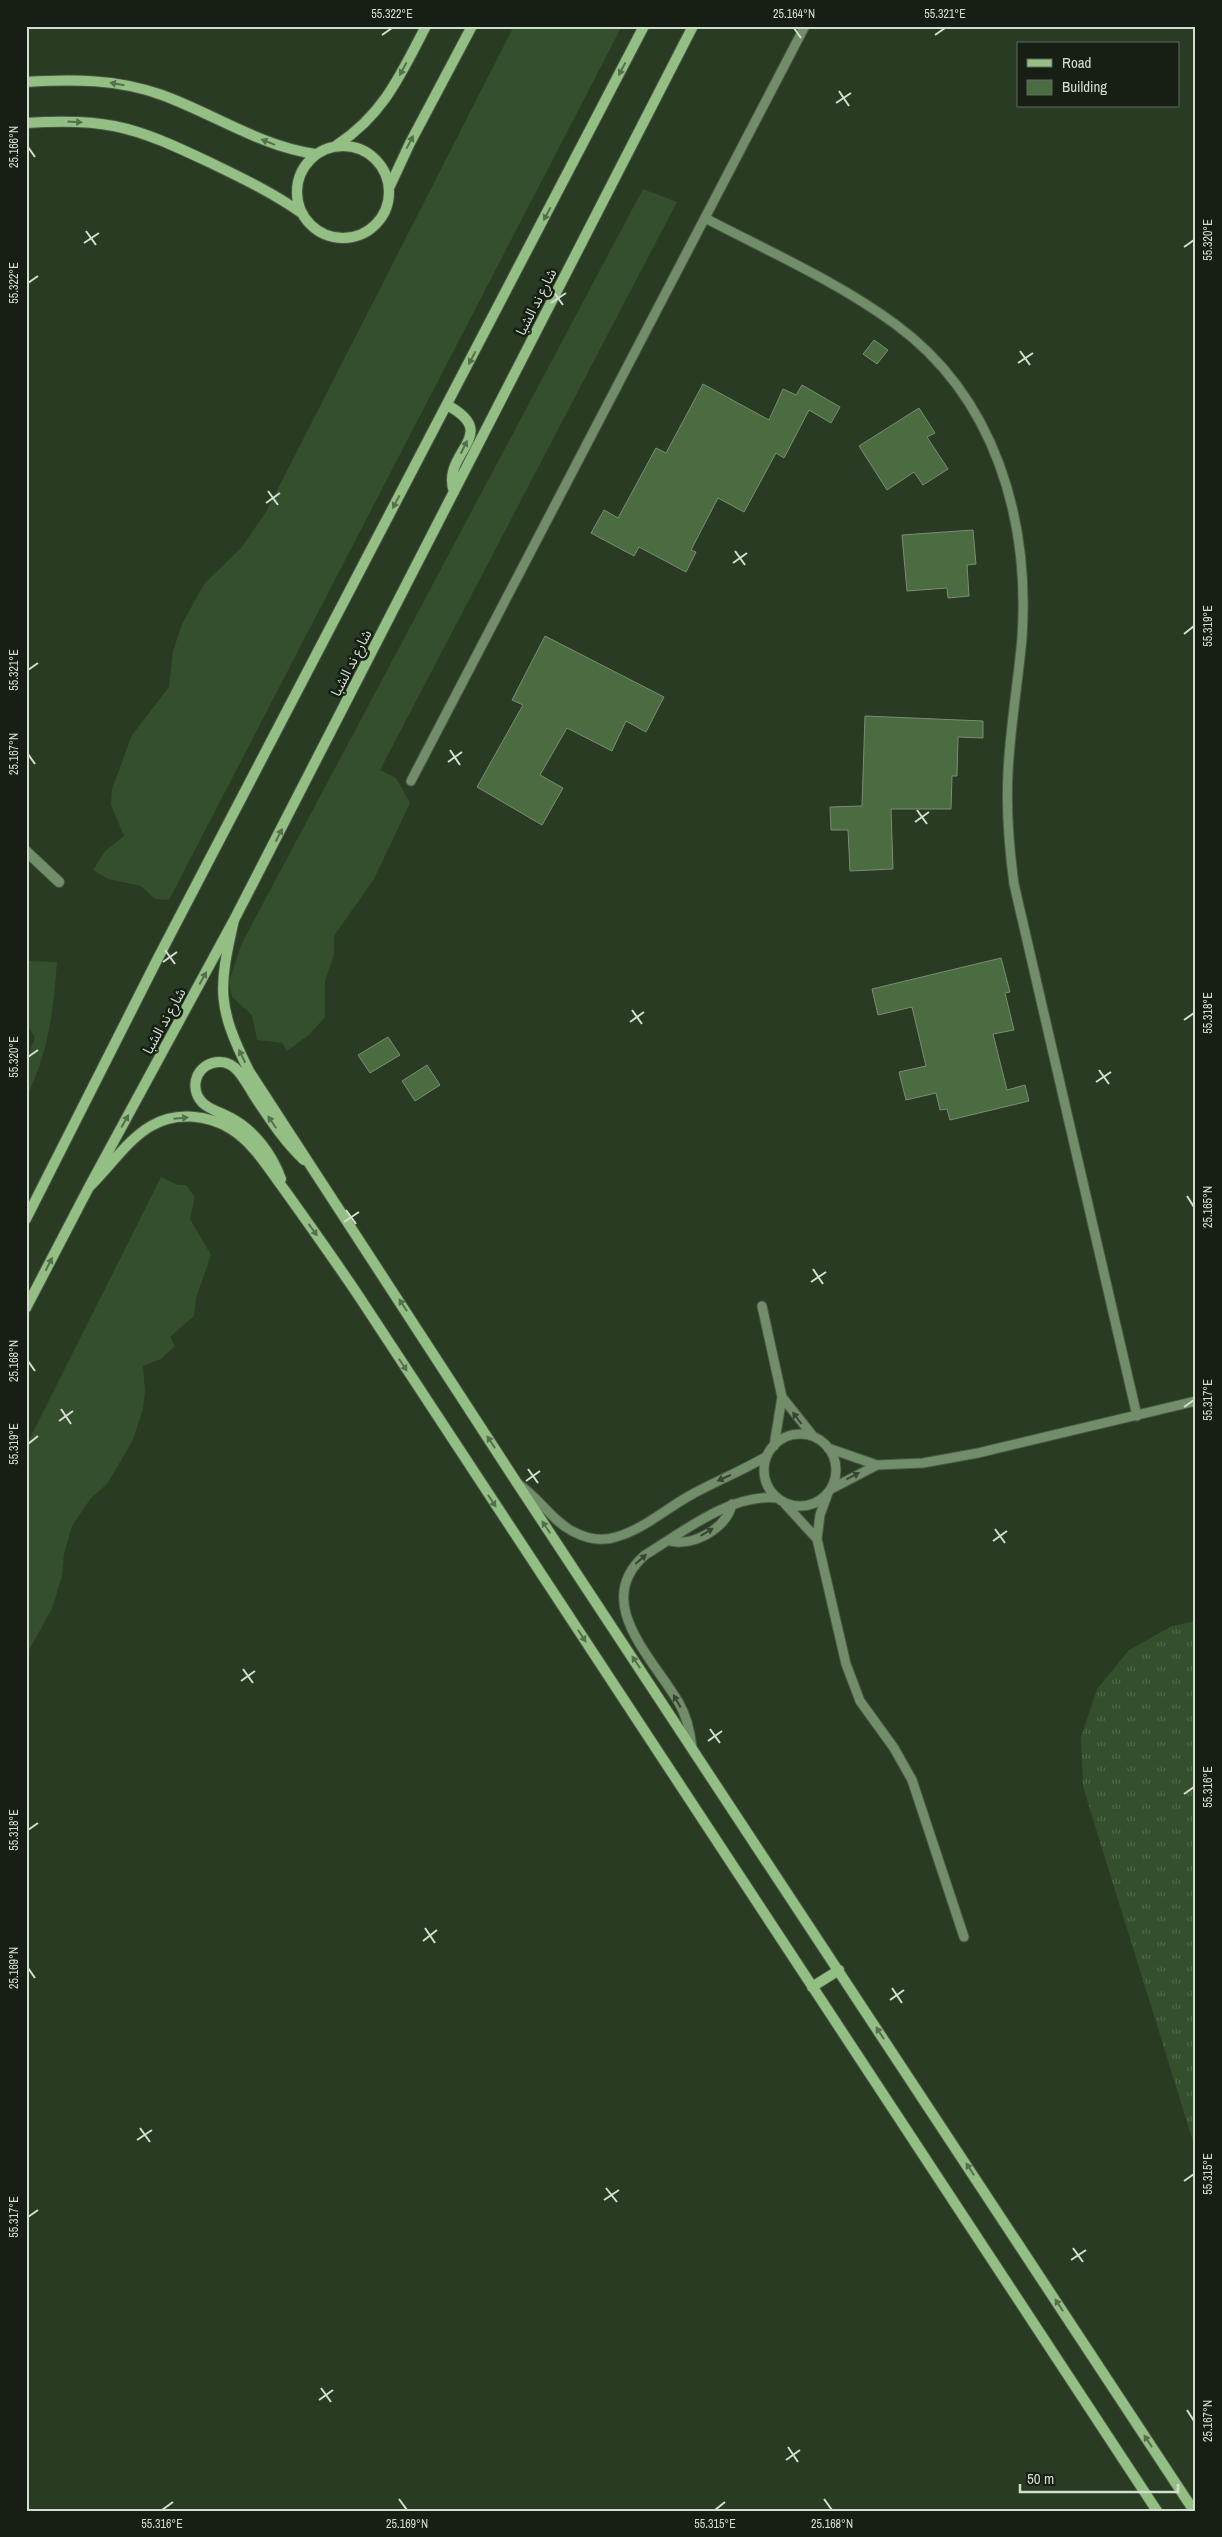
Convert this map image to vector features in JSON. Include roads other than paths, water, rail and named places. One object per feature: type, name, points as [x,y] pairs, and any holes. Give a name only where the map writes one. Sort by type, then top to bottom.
[{"type":"street","points":[[303,214],[298,199],[298,182],[304,167],[315,154],[337,146],[368,121],[381,106],[392,90],[426,26]]},
{"type":"street","points":[[26,123],[58,121],[93,123],[114,126],[155,138],[257,185],[303,214],[312,225],[323,233],[351,238],[364,233],[376,225],[384,214],[389,200],[390,186],[472,26]]},
{"type":"street","points":[[26,1219],[158,958],[644,26]]},
{"type":"street","name":"شارع ند الشبا","points":[[26,1308],[89,1187],[234,920],[691,30]]},
{"type":"street","points":[[26,82],[74,79],[137,88],[178,102],[272,144],[315,154]]},
{"type":"street","points":[[337,146],[355,147],[372,155],[384,169],[390,186]]},
{"type":"street","points":[[447,405],[465,415],[471,427],[469,438],[451,477],[454,492]]},
{"type":"street","points":[[26,851],[59,882]]},
{"type":"street","points":[[234,920],[222,980],[225,1013],[249,1071],[316,1170],[517,1483],[692,1746],[1194,2511]]},
{"type":"street","points":[[284,1190],[270,1155],[254,1135],[234,1119],[204,1104],[199,1099],[195,1084],[201,1069],[207,1065],[222,1062],[236,1069],[281,1135],[316,1170]]},
{"type":"street","points":[[89,1187],[144,1131],[162,1121],[181,1117],[205,1119],[232,1130],[256,1152],[360,1298],[1156,2511]]},
{"type":"street","points":[[812,1987],[839,1970]]},
{"type":"lane","points":[[691,30],[699,26]]},
{"type":"lane","points":[[411,781],[805,26]]},
{"type":"lane","points":[[705,218],[856,298],[896,324],[932,357],[963,394],[988,436],[1006,481],[1018,526],[1023,576],[1022,638],[1008,774],[1007,810],[1010,856],[1014,884],[1137,1416]]},
{"type":"lane","points":[[762,1306],[782,1397],[774,1446]]},
{"type":"lane","points":[[782,1397],[814,1437],[828,1448],[877,1465],[923,1463],[978,1453],[1196,1401]]},
{"type":"lane","points":[[814,1437],[805,1435],[788,1436],[774,1446],[767,1456],[764,1474],[771,1491],[817,1539]]},
{"type":"lane","points":[[828,1448],[836,1473],[820,1515],[817,1539],[852,1683],[860,1701],[894,1748],[912,1780],[964,1937]]},
{"type":"lane","points":[[517,1483],[536,1497],[570,1531],[593,1539],[604,1539],[627,1533],[701,1489],[767,1456]]},
{"type":"lane","points":[[692,1746],[690,1728],[685,1715],[632,1630],[623,1608],[624,1584],[636,1563],[670,1540],[732,1504],[754,1498],[780,1500],[799,1506],[808,1505],[815,1503],[829,1491],[877,1465]]}]
